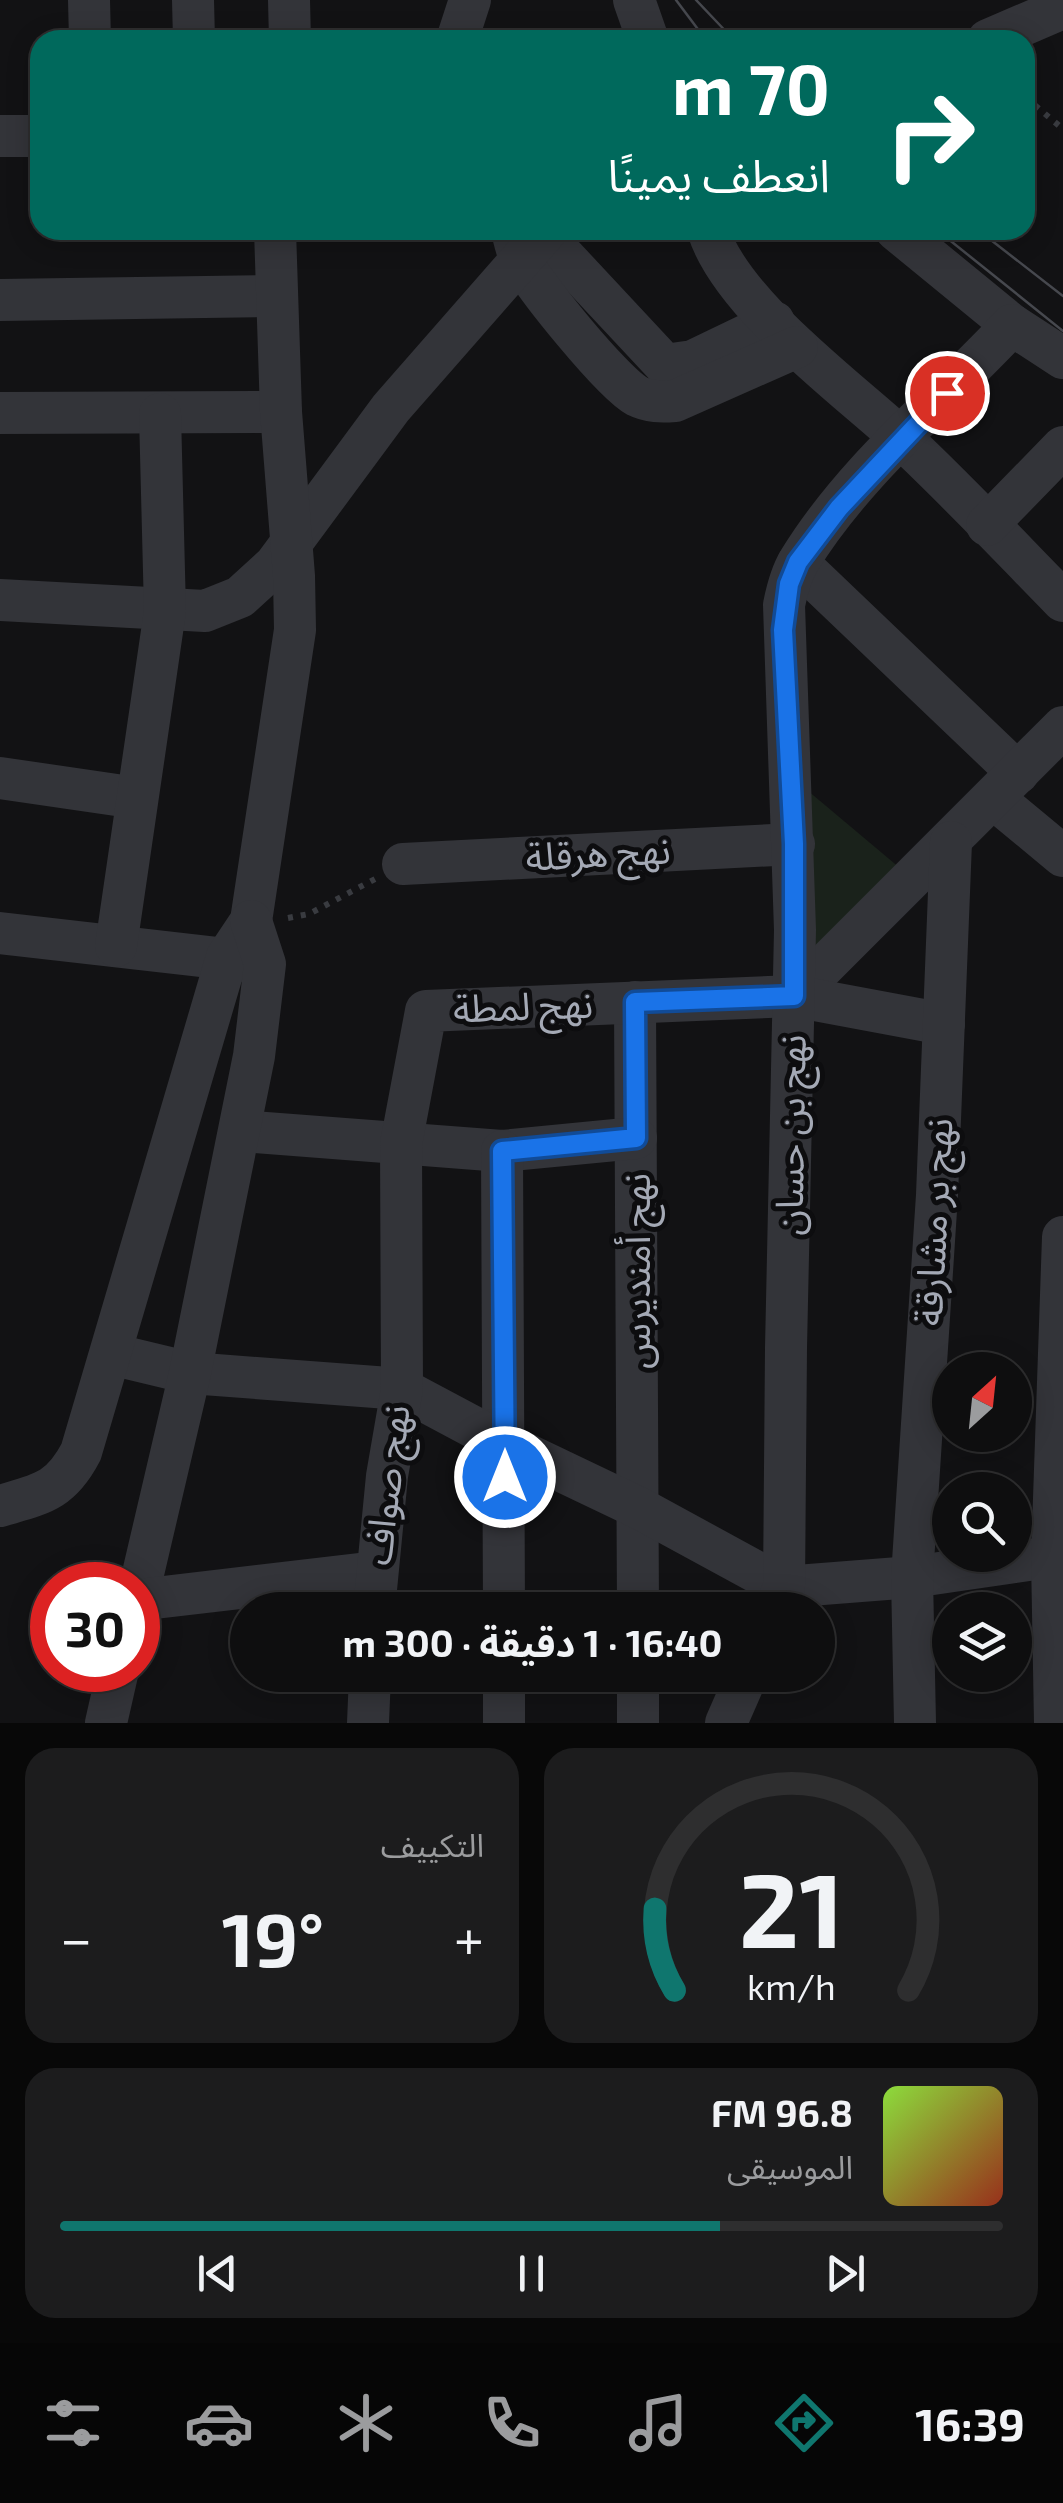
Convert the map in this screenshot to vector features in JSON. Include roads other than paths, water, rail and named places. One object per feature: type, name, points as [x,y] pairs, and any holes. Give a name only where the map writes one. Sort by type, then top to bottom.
[{"type":"street","points":[[89,0],[90,30]]},
{"type":"street","points":[[193,0],[194,30]]},
{"type":"street","points":[[288,0],[290,30]]},
{"type":"street","points":[[460,30],[470,0]]},
{"type":"street","points":[[634,0],[644,30]]},
{"type":"street","points":[[1011,30],[1063,8]]},
{"type":"street","points":[[0,136],[30,136]]},
{"type":"street","points":[[146,1562],[241,1131],[246,961],[294,630],[275,240]]},
{"type":"street","points":[[0,600],[204,611],[240,598],[265,577],[392,408],[530,240]]},
{"type":"street","points":[[535,240],[664,364],[694,361],[786,334]]},
{"type":"street","points":[[713,240],[727,270],[786,334],[901,438],[1063,601]]},
{"type":"street","points":[[908,240],[1012,325],[1063,358]]},
{"type":"street","points":[[0,300],[276,296]]},
{"type":"street","name":"نهج بن حسان","points":[[780,1592],[794,996],[794,844],[784,604],[798,562],[839,508],[901,438],[1012,325]]},
{"type":"street","points":[[0,414],[281,412]]},
{"type":"street","points":[[116,946],[165,611],[160,414]]},
{"type":"street","points":[[987,525],[1063,447]]},
{"type":"street","points":[[798,562],[1006,786],[1063,856]]},
{"type":"street","points":[[794,996],[1063,727]]},
{"type":"street","points":[[0,778],[137,798]]},
{"type":"street","name":"نهج بر مشارقة","points":[[915,1723],[912,1577],[937,1195],[951,842]]},
{"type":"street","name":"نهج هرقلة","points":[[403,864],[794,844]]},
{"type":"street","points":[[0,933],[246,961]]},
{"type":"street","points":[[0,1506],[47,1492],[73,1468],[81,1452],[246,961]]},
{"type":"street","points":[[635,1002],[794,996],[944,1024]]},
{"type":"street","name":"نهج أمنديرس","points":[[635,1002],[638,1592]]},
{"type":"street","name":"نهج لمطة","points":[[401,1144],[426,1011],[635,1002]]},
{"type":"street","points":[[241,1131],[502,1151],[636,1138]]},
{"type":"street","points":[[401,1144],[402,1389],[639,1508],[771,1592]]},
{"type":"street","points":[[502,1151],[504,1592]]},
{"type":"street","points":[[1055,1723],[1063,1237]]},
{"type":"street","name":"نهج صواف","points":[[111,1354],[190,1373],[402,1389],[387,1476],[375,1591]]},
{"type":"street","points":[[818,1592],[1058,1556]]},
{"type":"street","points":[[160,1597],[375,1591]]},
{"type":"street","points":[[106,1723],[113,1692]]},
{"type":"street","points":[[368,1723],[369,1692]]},
{"type":"street","points":[[504,1692],[504,1723]]},
{"type":"street","points":[[638,1692],[638,1723]]},
{"type":"street","points":[[726,1723],[740,1692]]},
{"type":"tram line","points":[[676,0],[698,30]]},
{"type":"tram line","points":[[696,0],[724,30]]},
{"type":"tram line","points":[[949,240],[1063,331]]},
{"type":"tram line","points":[[991,240],[1063,296]]}]
